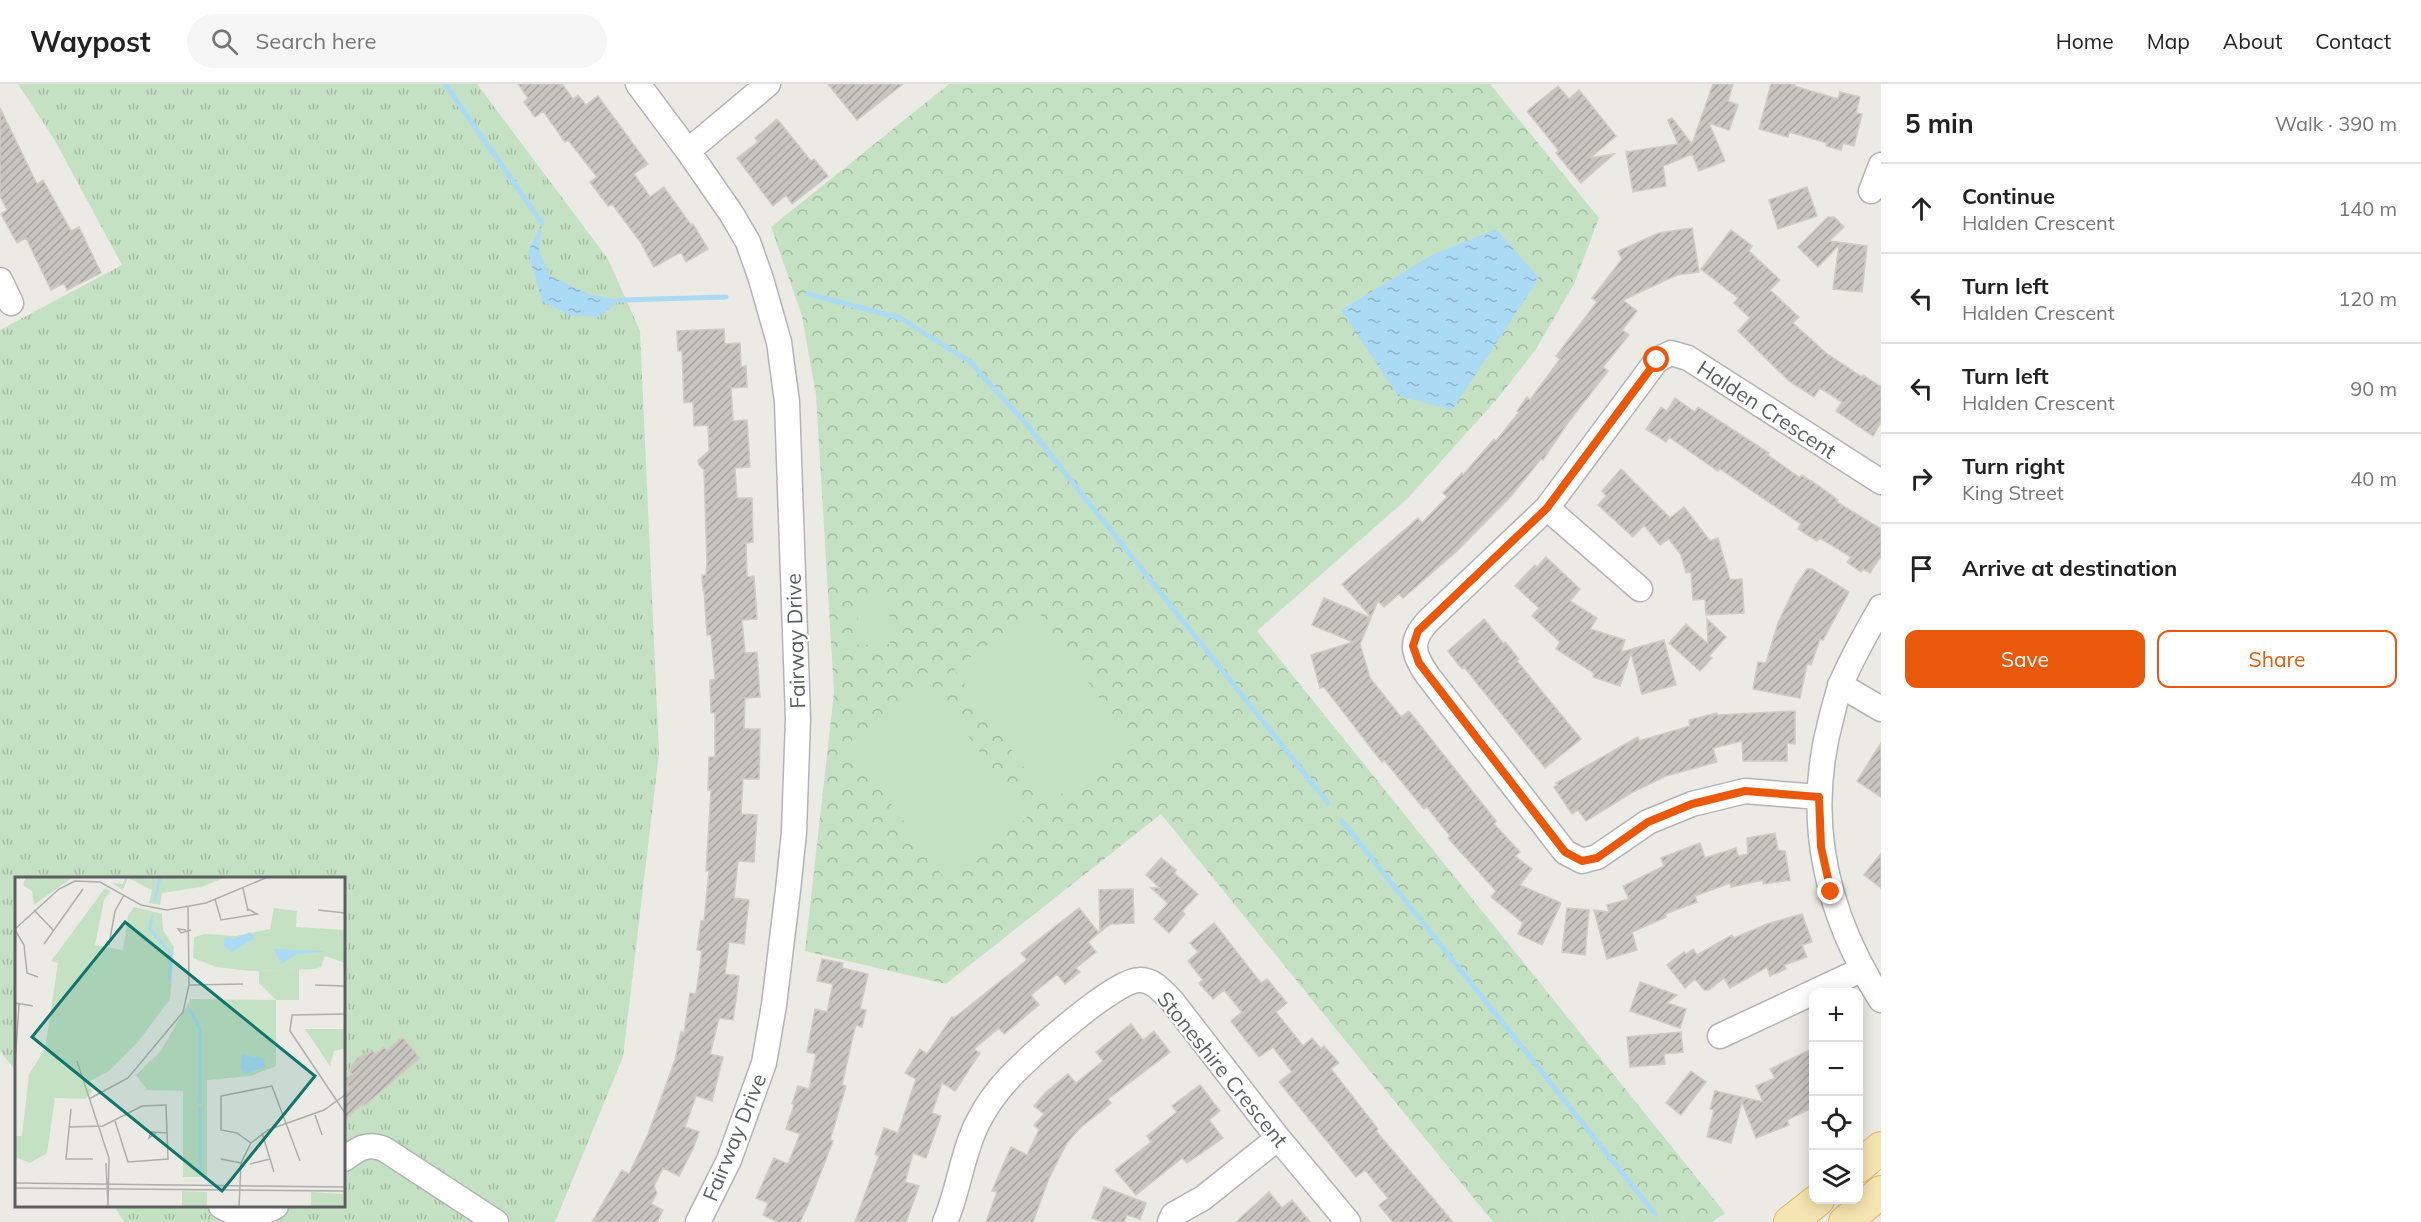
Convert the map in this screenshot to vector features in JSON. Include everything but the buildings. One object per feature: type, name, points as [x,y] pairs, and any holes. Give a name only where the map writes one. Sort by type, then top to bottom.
[{"type":"main road","points":[[1863,1163],[1881,1148]]},
{"type":"main road","points":[[1845,1222],[1881,1192]]},
{"type":"main road","points":[[1790,1222],[1813,1204]]},
{"type":"street","name":"Fairway Drive","points":[[638,84],[695,145],[748,243],[779,342],[787,402],[798,719],[793,844],[774,1005],[764,1063],[729,1160],[698,1222]]},
{"type":"street","points":[[695,145],[768,84]]},
{"type":"street","points":[[1871,192],[1881,165]]},
{"type":"street","points":[[0,280],[11,303]]},
{"type":"street","name":"Halden Crescent","points":[[1819,797],[1745,791],[1692,804],[1648,822],[1597,858],[1582,861],[1565,852],[1428,676],[1419,663],[1413,646],[1418,631],[1547,508],[1657,360],[1671,353],[1688,358],[1881,482]]},
{"type":"street","points":[[1547,508],[1640,589]]},
{"type":"street","points":[[1881,607],[1840,685],[1825,743],[1819,797],[1821,847],[1831,892],[1842,928],[1862,970],[1881,1000]]},
{"type":"street","points":[[1840,685],[1881,709]]},
{"type":"street","points":[[1720,1036],[1862,970]]},
{"type":"street","name":"Stoneshire Crescent","points":[[945,1222],[977,1124],[991,1100],[1027,1061],[1109,992],[1128,981],[1141,979],[1158,987],[1348,1222]]},
{"type":"street","points":[[1170,1222],[1173,1215],[1203,1198],[1278,1138]]},
{"type":"street","points":[[345,1158],[360,1147],[368,1145],[384,1149],[496,1222]]},
{"type":"street","points":[[1197,1222],[1196,1216],[1203,1198]]},
{"type":"street","points":[[224,1207],[234,1211],[258,1213],[273,1207]]},
{"type":"green space","points":[[18,84],[477,84],[608,259],[640,331],[659,753],[623,1057],[555,1222],[124,1222],[115,1207],[345,1207],[345,877],[15,877],[15,1070],[0,1051],[0,330],[122,265],[54,139]]},
{"type":"green space","points":[[949,84],[1490,84],[1599,218],[1574,284],[1536,349],[1498,398],[1408,498],[1257,631],[1725,1213],[1712,1222],[1493,1222],[1161,814],[946,984],[805,951],[834,692],[816,395],[802,316],[771,227]]},
{"type":"green space","points":[[889,592],[890,644],[858,645],[858,593]]},
{"type":"green space","points":[[1037,610],[1132,744],[1049,803],[954,669]]},
{"type":"green space","points":[[931,684],[1027,818],[944,878],[848,743]]},
{"type":"water","points":[[542,223],[539,250],[550,276],[591,295],[621,300],[598,317],[569,315],[542,301],[528,252]]},
{"type":"water","points":[[1496,229],[1539,278],[1452,410],[1398,396],[1341,310],[1432,255]]},
{"type":"waterway","points":[[445,84],[542,223]]},
{"type":"waterway","points":[[808,294],[900,318],[969,361],[1023,420],[1328,803]]},
{"type":"waterway","points":[[621,300],[726,297]]},
{"type":"waterway","points":[[1342,821],[1655,1214]]},
{"type":"route","points":[[1657,360],[1547,508],[1418,631],[1413,646],[1419,663],[1428,676],[1565,852],[1582,861],[1597,858],[1648,822],[1692,804],[1745,791],[1819,797],[1821,847],[1831,892]]}]
